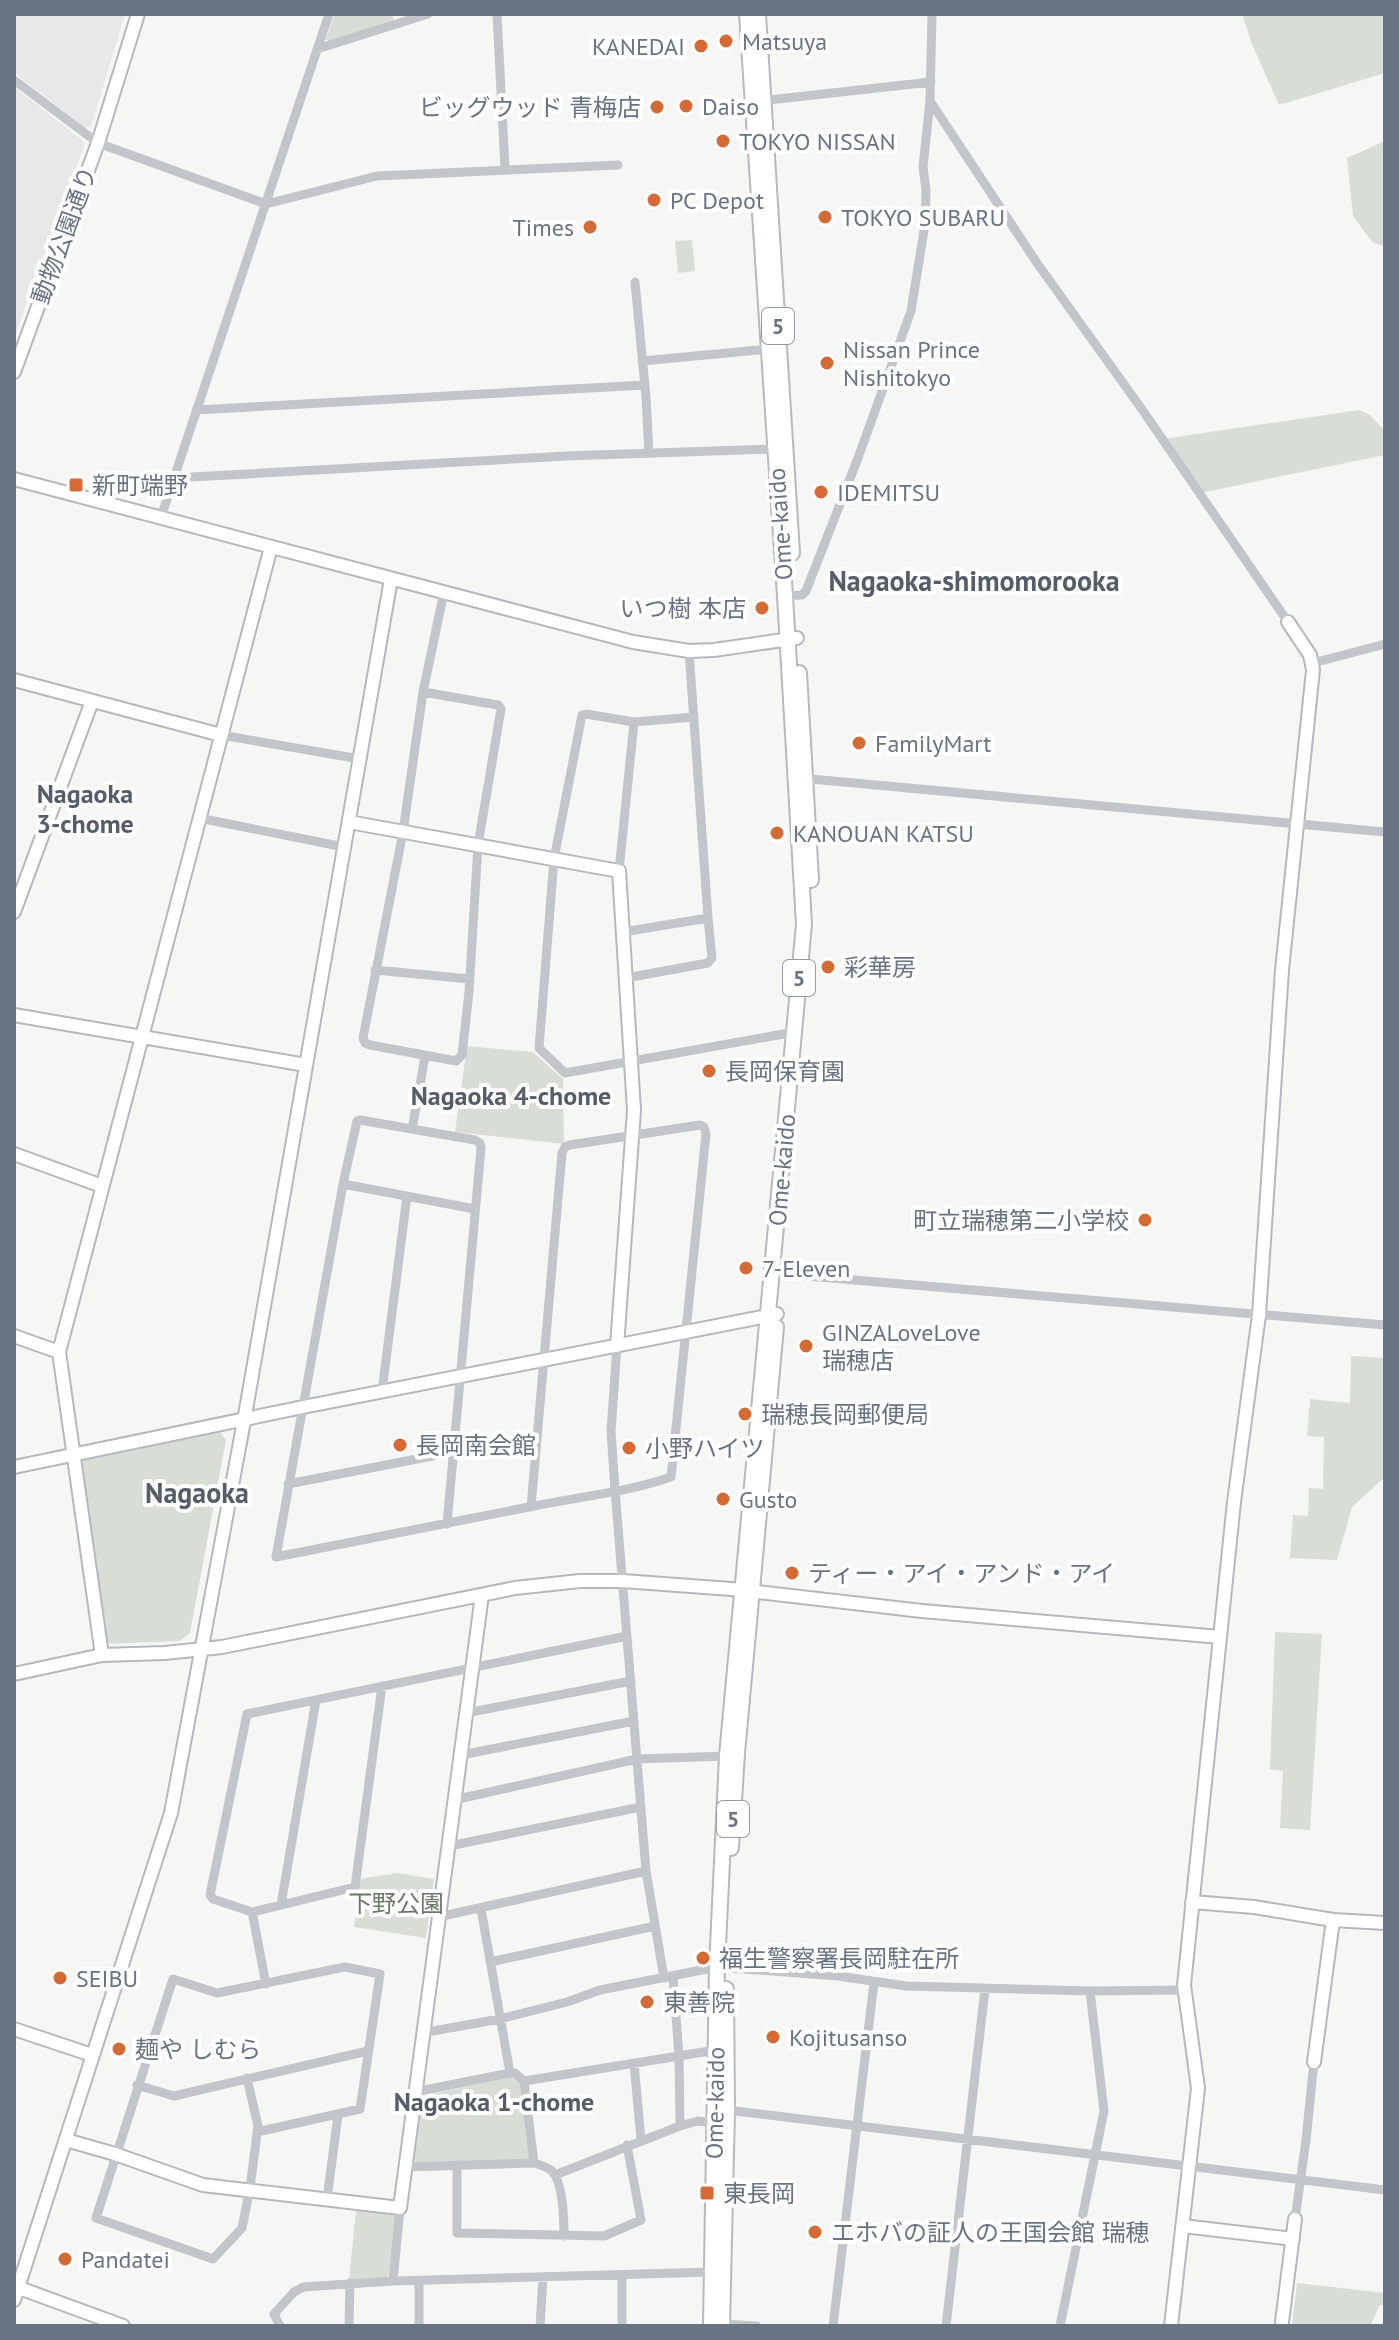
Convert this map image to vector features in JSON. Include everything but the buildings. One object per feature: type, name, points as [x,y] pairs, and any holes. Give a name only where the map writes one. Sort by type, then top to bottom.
[{"type":"main road","name":"Ome-kaido","points":[[747,14],[758,102],[801,778],[804,924],[776,1274]]},
{"type":"main road","name":"Ome-kaido","points":[[758,14],[758,102],[774,449],[790,596]]},
{"type":"main road","name":"Ome-kaido","points":[[719,2325],[712,2272],[716,2050],[747,1592],[776,1274],[804,1027],[811,923],[811,857],[801,778]]},
{"type":"main road","name":"Ome-kaido","points":[[719,2325],[727,2110],[722,1968],[727,1756],[747,1592]]},
{"type":"street","name":"動物公園通り","points":[[14,372],[98,143],[138,14]]},
{"type":"street","points":[[161,517],[329,14]]},
{"type":"street","points":[[317,49],[428,14]]},
{"type":"street","points":[[497,14],[505,169]]},
{"type":"street","points":[[790,596],[802,595],[806,591],[911,311],[925,224],[923,167],[930,101],[932,14]]},
{"type":"street","points":[[14,80],[98,143],[266,204],[377,176],[618,165]]},
{"type":"street","points":[[758,102],[931,82]]},
{"type":"street","points":[[930,101],[1037,263],[1141,408],[1308,651],[1313,663],[1282,970],[1259,1315],[1250,1366],[1184,1990],[1198,2088],[1171,2326]]},
{"type":"street","points":[[635,282],[649,453]]},
{"type":"street","points":[[642,361],[769,349]]},
{"type":"street","points":[[196,410],[644,385]]},
{"type":"street","points":[[174,478],[509,459],[774,449]]},
{"type":"street","points":[[14,479],[633,642],[689,651],[730,649],[792,639]]},
{"type":"street","points":[[102,1655],[59,1352],[271,547]]},
{"type":"street","points":[[123,2326],[15,2291],[171,1813],[244,1421],[391,579]]},
{"type":"street","points":[[423,692],[500,707],[478,845],[462,1055],[456,1061],[365,1043],[363,1038],[403,832],[423,692],[444,592]]},
{"type":"street","points":[[1313,663],[1385,644]]},
{"type":"street","points":[[626,978],[708,963],[712,958],[689,651]]},
{"type":"street","points":[[14,680],[221,735],[360,759]]},
{"type":"street","points":[[14,912],[92,701]]},
{"type":"street","points":[[694,717],[634,722],[582,715],[554,859],[539,1048],[565,1073],[795,1032]]},
{"type":"street","points":[[634,722],[619,871],[634,1110],[611,1431],[646,1871],[668,1977],[679,2056],[680,2126]]},
{"type":"street","points":[[801,778],[1385,832]]},
{"type":"street","points":[[199,818],[344,847]]},
{"type":"street","points":[[349,822],[619,871]]},
{"type":"street","points":[[623,932],[708,918]]},
{"type":"street","points":[[375,970],[470,979]]},
{"type":"street","points":[[14,1015],[306,1065]]},
{"type":"street","points":[[412,1129],[425,1057]]},
{"type":"street","points":[[447,1524],[480,1143],[357,1121],[276,1557],[447,1524],[531,1507],[615,1490],[667,1479],[673,1473],[706,1134],[704,1127],[696,1124],[570,1145],[562,1153],[531,1507]]},
{"type":"street","points":[[14,1154],[102,1186]]},
{"type":"street","points":[[343,1184],[475,1209]]},
{"type":"street","points":[[382,1391],[407,1196]]},
{"type":"street","points":[[776,1274],[1385,1325]]},
{"type":"street","points":[[14,1467],[772,1315]]},
{"type":"street","points":[[14,1336],[59,1352]]},
{"type":"street","points":[[288,1484],[453,1452]]},
{"type":"street","points":[[14,1674],[102,1655],[202,1650],[559,1582],[623,1581],[1220,1637]]},
{"type":"street","points":[[393,2281],[422,2033],[482,1595]]},
{"type":"street","points":[[382,1686],[357,1884],[351,1889],[252,1912],[213,1899],[210,1895],[247,1714],[473,1667],[627,1636]]},
{"type":"street","points":[[466,1713],[631,1681]]},
{"type":"street","points":[[281,1905],[316,1700]]},
{"type":"street","points":[[461,1755],[634,1721]]},
{"type":"street","points":[[454,1800],[637,1759],[727,1756]]},
{"type":"street","points":[[449,1846],[641,1807]]},
{"type":"street","points":[[438,1917],[646,1871]]},
{"type":"street","points":[[1192,1902],[1254,1907],[1333,1920],[1385,1923]]},
{"type":"street","points":[[481,1909],[510,2073]]},
{"type":"street","points":[[252,1912],[266,1984]]},
{"type":"street","points":[[1282,2324],[1333,1920]]},
{"type":"street","points":[[490,1962],[655,1926]]},
{"type":"street","points":[[247,2078],[258,2126],[257,2132],[250,2188],[242,2228],[213,2259],[96,2218],[173,1979],[217,1993],[345,1967],[380,1974],[362,2107],[357,2111],[257,2132]]},
{"type":"street","points":[[422,2033],[500,2019],[600,1990],[722,1968],[838,1976],[906,1986],[1184,1990]]},
{"type":"street","points":[[833,2326],[874,1982]]},
{"type":"street","points":[[946,2326],[985,1989]]},
{"type":"street","points":[[1060,2326],[1104,2111],[1090,1991]]},
{"type":"street","points":[[14,2029],[92,2055]]},
{"type":"street","points":[[524,2081],[716,2050]]},
{"type":"street","points":[[137,2085],[174,2096],[368,2051]]},
{"type":"street","points":[[634,2063],[641,2140]]},
{"type":"street","points":[[415,2092],[515,2073],[524,2081],[534,2163]]},
{"type":"street","points":[[727,2110],[1385,2190]]},
{"type":"street","points":[[327,2199],[338,2115]]},
{"type":"street","points":[[555,2175],[680,2126],[698,2121],[714,2123]]},
{"type":"street","points":[[66,2140],[203,2185],[250,2188],[400,2208]]},
{"type":"street","points":[[457,2165],[457,2233],[604,2236],[641,2220],[627,2145]]},
{"type":"street","points":[[405,2167],[534,2163],[550,2169],[555,2175],[564,2212],[564,2236]]},
{"type":"street","points":[[1183,2226],[1293,2239]]},
{"type":"street","points":[[280,2326],[274,2314],[294,2292],[303,2287],[393,2281],[712,2272]]},
{"type":"street","points":[[622,2275],[622,2326]]},
{"type":"street","points":[[540,2326],[543,2278]]},
{"type":"street","points":[[419,2281],[419,2326]]},
{"type":"street","points":[[349,2326],[350,2283]]},
{"type":"street","points":[[719,2325],[757,2326]]},
{"type":"shaded area","points":[[14,14],[125,14],[91,126],[85,128],[14,72]]},
{"type":"shaded area","points":[[14,87],[82,140],[84,146],[14,338]]},
{"type":"green space","points":[[335,14],[392,14],[394,22],[330,42],[326,39]]},
{"type":"green space","points":[[1242,14],[1385,14],[1385,73],[1279,105]]},
{"type":"green space","points":[[1385,141],[1385,246],[1373,243],[1353,216],[1347,158]]},
{"type":"green space","points":[[692,240],[695,271],[678,273],[675,241]]},
{"type":"green space","points":[[1359,410],[1370,415],[1385,431],[1385,455],[1200,493],[1163,439]]},
{"type":"green space","points":[[467,1046],[533,1052],[563,1079],[564,1144],[455,1132]]},
{"type":"green space","points":[[1351,1356],[1385,1358],[1385,1477],[1352,1507],[1337,1560],[1290,1558],[1293,1515],[1308,1516],[1309,1488],[1323,1489],[1324,1437],[1307,1436],[1310,1399],[1350,1403]]},
{"type":"green space","points":[[220,1432],[226,1440],[190,1633],[180,1641],[106,1644],[82,1465],[86,1457]]},
{"type":"green space","points":[[1275,1632],[1322,1634],[1310,1830],[1280,1828],[1283,1771],[1270,1769]]},
{"type":"green space","name":"下野公園","points":[[397,1873],[434,1879],[426,1938],[354,1927],[360,1879]]},
{"type":"green space","points":[[515,2076],[520,2079],[531,2157],[528,2160],[417,2164],[414,2160],[423,2096]]},
{"type":"green space","points":[[356,2210],[396,2215],[386,2279],[349,2279]]},
{"type":"green space","points":[[1297,2283],[1385,2293],[1385,2305],[1380,2305],[1370,2326],[1292,2326]]},
{"type":"place","name":"Matsuya","points":[[726,41]]},
{"type":"place","name":"KANEDAI","points":[[701,46]]},
{"type":"place","name":"Daiso","points":[[686,106]]},
{"type":"place","name":"ビッグウッド 青梅店","points":[[657,107]]},
{"type":"place","name":"TOKYO NISSAN","points":[[723,141]]},
{"type":"place","name":"PC Depot","points":[[654,200]]},
{"type":"place","name":"TOKYO SUBARU","points":[[825,217]]},
{"type":"place","name":"Times","points":[[590,227]]},
{"type":"place","name":"Nissan Prince Nishitokyo","points":[[827,363]]},
{"type":"place","name":"新町端野","points":[[76,485]]},
{"type":"place","name":"IDEMITSU","points":[[821,492]]},
{"type":"place","name":"いつ樹 本店","points":[[762,608]]},
{"type":"place","name":"FamilyMart","points":[[859,743]]},
{"type":"place","name":"KANOUAN KATSU","points":[[777,833]]},
{"type":"place","name":"彩華房","points":[[828,967]]},
{"type":"place","name":"長岡保育園","points":[[709,1071]]},
{"type":"place","name":"町立瑞穂第二小学校","points":[[1145,1220]]},
{"type":"place","name":"7-Eleven","points":[[746,1268]]},
{"type":"place","name":"GINZALoveLove 瑞穂店","points":[[806,1346]]},
{"type":"place","name":"瑞穂長岡郵便局","points":[[745,1414]]},
{"type":"place","name":"長岡南会館","points":[[400,1445]]},
{"type":"place","name":"小野ハイツ","points":[[629,1448]]},
{"type":"place","name":"Gusto","points":[[723,1499]]},
{"type":"place","name":"ティー・アイ・アンド・アイ","points":[[792,1573]]},
{"type":"place","name":"福生警察署長岡駐在所","points":[[703,1958]]},
{"type":"place","name":"SEIBU","points":[[60,1978]]},
{"type":"place","name":"東善院","points":[[647,2002]]},
{"type":"place","name":"Kojitusanso","points":[[773,2037]]},
{"type":"place","name":"麺や しむら","points":[[119,2049]]},
{"type":"place","name":"東長岡","points":[[707,2193]]},
{"type":"place","name":"エホバの証人の王国会館 瑞穂","points":[[815,2232]]},
{"type":"place","name":"Pandatei","points":[[65,2259]]},
{"type":"district","name":"Nagaoka-shimomorooka","points":[[974,580]]},
{"type":"district","name":"Nagaoka 3-chome","points":[[85,808]]},
{"type":"district","name":"Nagaoka 4-chome","points":[[511,1095]]},
{"type":"district","name":"Nagaoka","points":[[197,1492]]},
{"type":"district","name":"Nagaoka 1-chome","points":[[494,2101]]}]
